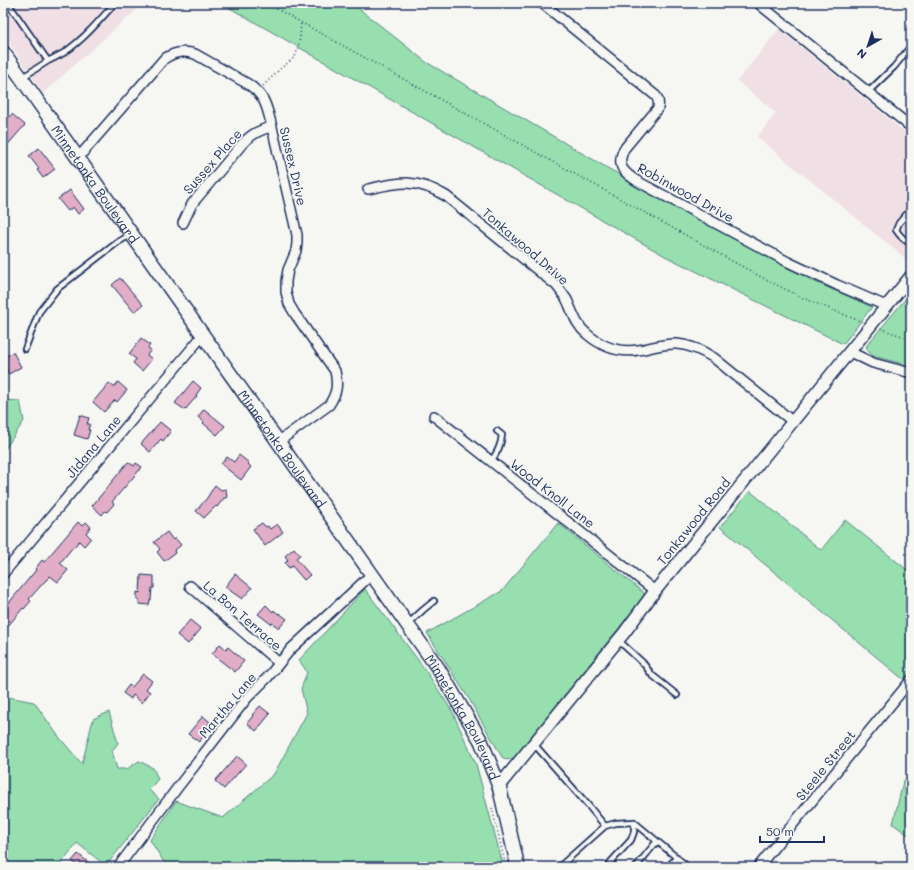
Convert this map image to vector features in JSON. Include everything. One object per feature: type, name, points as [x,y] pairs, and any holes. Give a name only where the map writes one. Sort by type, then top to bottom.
[{"type":"main road","name":"Minnetonka Boulevard","points":[[3,52],[438,668],[481,741],[499,786],[518,867]]},
{"type":"street","name":"Robinwood Drive","points":[[542,3],[658,99],[658,108],[624,149],[621,156],[620,163],[626,174],[788,262],[886,306]]},
{"type":"street","points":[[758,3],[911,127]]},
{"type":"street","name":"Sussex Drive","points":[[78,158],[170,54],[179,52],[195,54],[248,84],[261,95],[265,102],[272,127],[297,235],[296,251],[288,270],[286,281],[286,292],[289,304],[335,371],[337,379],[337,389],[329,405],[278,442]]},
{"type":"street","name":"Sussex Place","points":[[183,223],[192,204],[243,143],[251,135],[262,129],[272,127]]},
{"type":"street","name":"Tonkawood Drive","points":[[368,189],[407,182],[421,184],[434,189],[446,196],[556,286],[567,300],[576,322],[596,342],[609,348],[623,351],[637,350],[664,344],[691,346],[714,358],[792,421]]},
{"type":"street","name":"Tonkawood Road","points":[[499,786],[618,640],[655,591],[792,421],[911,276]]},
{"type":"street","name":"Jidana Lane","points":[[3,574],[203,335]]},
{"type":"street","points":[[850,352],[873,362],[911,373]]},
{"type":"street","name":"Wood Knoll Lane","points":[[434,416],[655,591]]},
{"type":"street","name":"Martha Lane","points":[[118,867],[247,698],[268,677],[291,649],[372,574]]},
{"type":"street","name":"La Bon Terrace","points":[[190,586],[279,663]]},
{"type":"street","name":"Steele Street","points":[[758,867],[911,680]]},
{"type":"lane","points":[[8,3],[48,61]]},
{"type":"lane","points":[[21,78],[64,52],[80,40],[102,19],[115,3]]},
{"type":"lane","points":[[868,92],[894,67],[911,46]]},
{"type":"lane","points":[[911,209],[899,223],[896,230],[902,238],[911,243]]},
{"type":"lane","points":[[25,349],[40,312],[57,289],[118,242],[131,234]]},
{"type":"lane","points":[[492,462],[501,442],[502,434],[497,430]]},
{"type":"lane","points":[[407,625],[434,602]]},
{"type":"lane","points":[[618,640],[652,675],[677,695]]},
{"type":"lane","points":[[534,744],[605,826]]},
{"type":"lane","points":[[559,867],[605,826],[616,822],[634,822],[688,867]]},
{"type":"lane","points":[[611,867],[609,864],[631,840],[634,832],[634,822]]},
{"type":"lane","points":[[636,867],[657,841]]},
{"type":"lane","points":[[668,867],[676,857]]},
{"type":"path","points":[[266,3],[763,278],[801,297],[911,339]]},
{"type":"path","points":[[258,92],[294,57],[298,48],[301,23]]},
{"type":"path","points":[[492,808],[506,867]]},
{"type":"shaded area","points":[[3,3],[144,3],[43,93],[3,34]]},
{"type":"shaded area","points":[[779,29],[911,137],[911,263],[757,137],[776,113],[737,81]]},
{"type":"green space","points":[[221,3],[352,3],[426,62],[611,170],[813,281],[872,307],[843,344],[665,256]]},
{"type":"green space","points":[[907,297],[911,301],[911,366],[873,356],[866,349],[867,345]]},
{"type":"green space","points":[[3,400],[20,401],[24,421],[3,452]]},
{"type":"green space","points":[[750,491],[821,550],[845,520],[911,573],[911,672],[904,680],[720,527]]},
{"type":"green space","points":[[558,523],[644,593],[644,597],[514,758],[507,760],[502,757],[469,699],[427,633],[502,591]]},
{"type":"green space","points":[[365,589],[424,668],[452,711],[476,764],[503,865],[492,867],[167,867],[150,840],[176,801],[223,818],[274,774],[307,713],[301,689],[307,672],[299,660]]},
{"type":"green space","points":[[3,696],[34,702],[59,737],[82,764],[93,719],[109,712],[118,743],[112,751],[117,769],[127,769],[139,761],[153,768],[158,779],[149,790],[159,799],[106,866],[77,843],[58,867],[3,867]]},
{"type":"green space","points":[[911,772],[911,837],[893,824],[903,782]]},
{"type":"building","points":[[12,114],[25,125],[3,150],[3,123]]},
{"type":"building","points":[[39,148],[55,169],[43,178],[37,170],[39,169],[29,156]]},
{"type":"building","points":[[70,190],[84,209],[78,214],[73,207],[68,211],[58,199]]},
{"type":"building","points":[[120,278],[143,305],[134,312],[112,285]]},
{"type":"building","points":[[141,338],[150,345],[148,348],[151,350],[147,355],[152,359],[142,371],[133,363],[136,359],[129,354]]},
{"type":"building","points":[[13,352],[21,367],[9,374],[3,364],[3,358]]},
{"type":"building","points":[[193,381],[201,388],[196,395],[197,396],[185,410],[175,403]]},
{"type":"building","points":[[118,382],[127,390],[117,402],[115,400],[104,412],[93,402],[109,383],[114,387]]},
{"type":"building","points":[[204,409],[225,426],[217,435],[198,417]]},
{"type":"building","points":[[80,415],[89,418],[87,424],[90,424],[88,430],[90,430],[87,439],[74,435]]},
{"type":"building","points":[[160,422],[171,431],[163,441],[161,439],[150,452],[141,444]]},
{"type":"building","points":[[239,455],[249,463],[248,464],[251,467],[241,480],[221,464],[227,457],[234,462]]},
{"type":"building","points":[[128,462],[134,466],[136,463],[142,467],[112,502],[114,504],[102,515],[92,506]]},
{"type":"building","points":[[215,485],[221,490],[226,489],[227,498],[224,498],[217,507],[216,506],[204,518],[196,511],[207,498]]},
{"type":"building","points":[[78,522],[82,526],[86,522],[91,527],[86,533],[91,538],[84,546],[79,541],[73,547],[60,563],[68,570],[58,582],[50,576],[29,599],[31,601],[24,609],[23,608],[3,632],[3,610],[36,570],[35,569],[42,560],[44,562]]},
{"type":"building","points":[[262,523],[270,529],[277,524],[283,532],[265,546],[253,529]]},
{"type":"building","points":[[167,532],[173,540],[175,538],[181,545],[174,551],[175,553],[164,561],[157,552],[160,549],[154,542]]},
{"type":"building","points":[[294,548],[300,555],[296,558],[310,575],[304,580],[292,566],[289,568],[285,563],[288,560],[285,556]]},
{"type":"building","points":[[235,574],[252,588],[242,599],[225,587]]},
{"type":"building","points":[[141,575],[154,576],[154,588],[152,588],[149,605],[139,604],[139,599],[137,599],[137,592],[140,593]]},
{"type":"building","points":[[266,605],[273,612],[274,610],[287,619],[279,628],[258,614]]},
{"type":"building","points":[[190,620],[201,629],[188,644],[177,635]]},
{"type":"building","points":[[220,644],[226,649],[228,647],[244,661],[235,672],[212,654]]},
{"type":"building","points":[[143,674],[152,681],[146,689],[150,692],[142,703],[133,695],[131,699],[123,693],[129,685],[132,687]]},
{"type":"building","points":[[260,706],[270,714],[256,731],[247,723]]},
{"type":"building","points":[[203,716],[210,722],[207,726],[210,728],[199,742],[188,734]]},
{"type":"building","points":[[237,756],[246,764],[224,789],[215,781]]},
{"type":"building","points":[[78,854],[94,867],[79,867],[72,861]]}]
